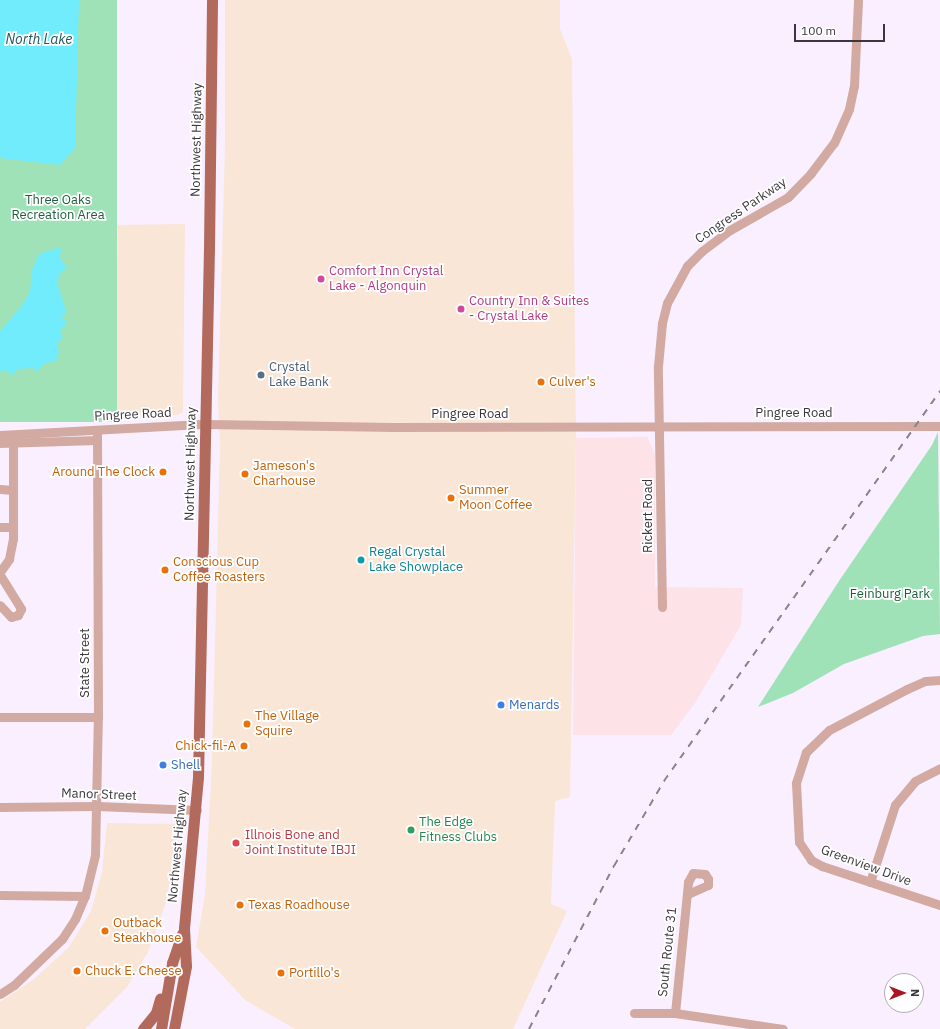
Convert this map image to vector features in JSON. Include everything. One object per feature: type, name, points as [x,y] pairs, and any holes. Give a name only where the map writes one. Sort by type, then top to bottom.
[{"type":"main road","name":"Northwest Highway","points":[[174,1029],[186,966],[184,928],[196,810],[206,424],[212,0]]},
{"type":"main road","name":"Northwest Highway","points":[[161,1029],[172,963],[184,928]]},
{"type":"main road","points":[[143,1029],[156,1013],[172,963]]},
{"type":"street","name":"Congress Parkway","points":[[660,425],[658,366],[662,323],[676,284],[702,251],[730,230],[788,197],[811,173],[834,143],[849,109],[854,86],[858,0]]},
{"type":"street","name":"Pingree Road","points":[[0,435],[13,439],[97,430],[206,424],[393,427],[660,425],[940,426]]},
{"type":"street","name":"Rickert Road","points":[[660,425],[662,607]]},
{"type":"street","name":"State Street","points":[[0,994],[14,985],[62,940],[75,919],[85,896],[95,855],[98,717],[97,430]]},
{"type":"street","points":[[0,605],[11,616],[18,615],[21,609],[0,574],[9,559],[13,527],[13,439]]},
{"type":"street","points":[[0,443],[13,439],[97,440]]},
{"type":"street","points":[[0,489],[13,490]]},
{"type":"street","points":[[0,527],[13,527]]},
{"type":"street","name":"Greenview Drive","points":[[940,680],[925,681],[907,689],[829,730],[806,752],[799,767],[796,783],[796,825],[799,842],[804,851],[822,866],[940,905]]},
{"type":"street","points":[[0,717],[98,717]]},
{"type":"street","points":[[870,882],[895,805],[914,780],[940,768]]},
{"type":"street","name":"Manor Street","points":[[0,807],[97,806],[196,810]]},
{"type":"street","name":"South Route 31","points":[[675,1013],[688,894]]},
{"type":"street","points":[[0,895],[85,896]]},
{"type":"street","name":"South Route 31","points":[[634,1013],[675,1013],[783,1029]]},
{"type":"shaded area","points":[[225,0],[560,0],[560,29],[572,59],[576,438],[570,797],[555,801],[551,904],[567,911],[513,1029],[295,1029],[245,1000],[196,947],[205,895],[212,761],[220,446],[218,400],[225,146]]},
{"type":"shaded area","points":[[185,224],[183,412],[177,415],[120,416],[117,410],[115,391],[118,225]]},
{"type":"shaded area","points":[[647,437],[655,454],[655,587],[743,588],[741,625],[695,703],[671,735],[573,735],[576,438]]},
{"type":"shaded area","points":[[107,823],[180,824],[166,902],[148,952],[127,987],[85,1029],[0,1029],[0,1002],[34,979],[69,947],[91,911],[102,872]]},
{"type":"green space","name":"Three Oaks Recreation Area","points":[[0,0],[117,0],[117,422],[0,422]]},
{"type":"green space","name":"Feinburg Park","points":[[938,432],[940,634],[923,636],[844,664],[793,693],[758,707],[839,581],[932,445]]},
{"type":"water","name":"North Lake","points":[[0,0],[79,0],[75,148],[60,165],[0,158]]},
{"type":"water","points":[[61,247],[60,258],[67,268],[60,273],[57,282],[66,311],[66,315],[61,314],[67,324],[60,330],[63,337],[57,344],[59,352],[56,361],[45,363],[36,372],[33,368],[17,369],[12,376],[7,370],[0,372],[0,331],[20,308],[30,292],[32,270],[39,254]]},
{"type":"railway","points":[[529,1029],[614,866],[664,781],[940,391]]},
{"type":"place","name":"Comfort Inn Crystal Lake - Algonquin","points":[[321,279]]},
{"type":"place","name":"Country Inn & Suites - Crystal Lake","points":[[461,309]]},
{"type":"place","name":"Crystal Lake Bank","points":[[261,375]]},
{"type":"place","name":"Culver's","points":[[541,382]]},
{"type":"place","name":"Around The Clock","points":[[163,472]]},
{"type":"place","name":"Jameson's Charhouse","points":[[245,474]]},
{"type":"place","name":"Summer Moon Coffee","points":[[451,498]]},
{"type":"place","name":"Regal Crystal Lake Showplace","points":[[361,560]]},
{"type":"place","name":"Conscious Cup Coffee Roasters","points":[[165,570]]},
{"type":"place","name":"Menards","points":[[501,705]]},
{"type":"place","name":"The Village Squire","points":[[247,724]]},
{"type":"place","name":"Chick-fil-A","points":[[244,746]]},
{"type":"place","name":"Shell","points":[[163,765]]},
{"type":"place","name":"The Edge Fitness Clubs","points":[[411,830]]},
{"type":"place","name":"Illnois Bone and Joint Institute IBJI","points":[[236,843]]},
{"type":"place","name":"Texas Roadhouse","points":[[240,905]]},
{"type":"place","name":"Outback Steakhouse","points":[[105,931]]},
{"type":"place","name":"Chuck E. Cheese","points":[[77,971]]},
{"type":"place","name":"Portillo's","points":[[281,973]]}]
